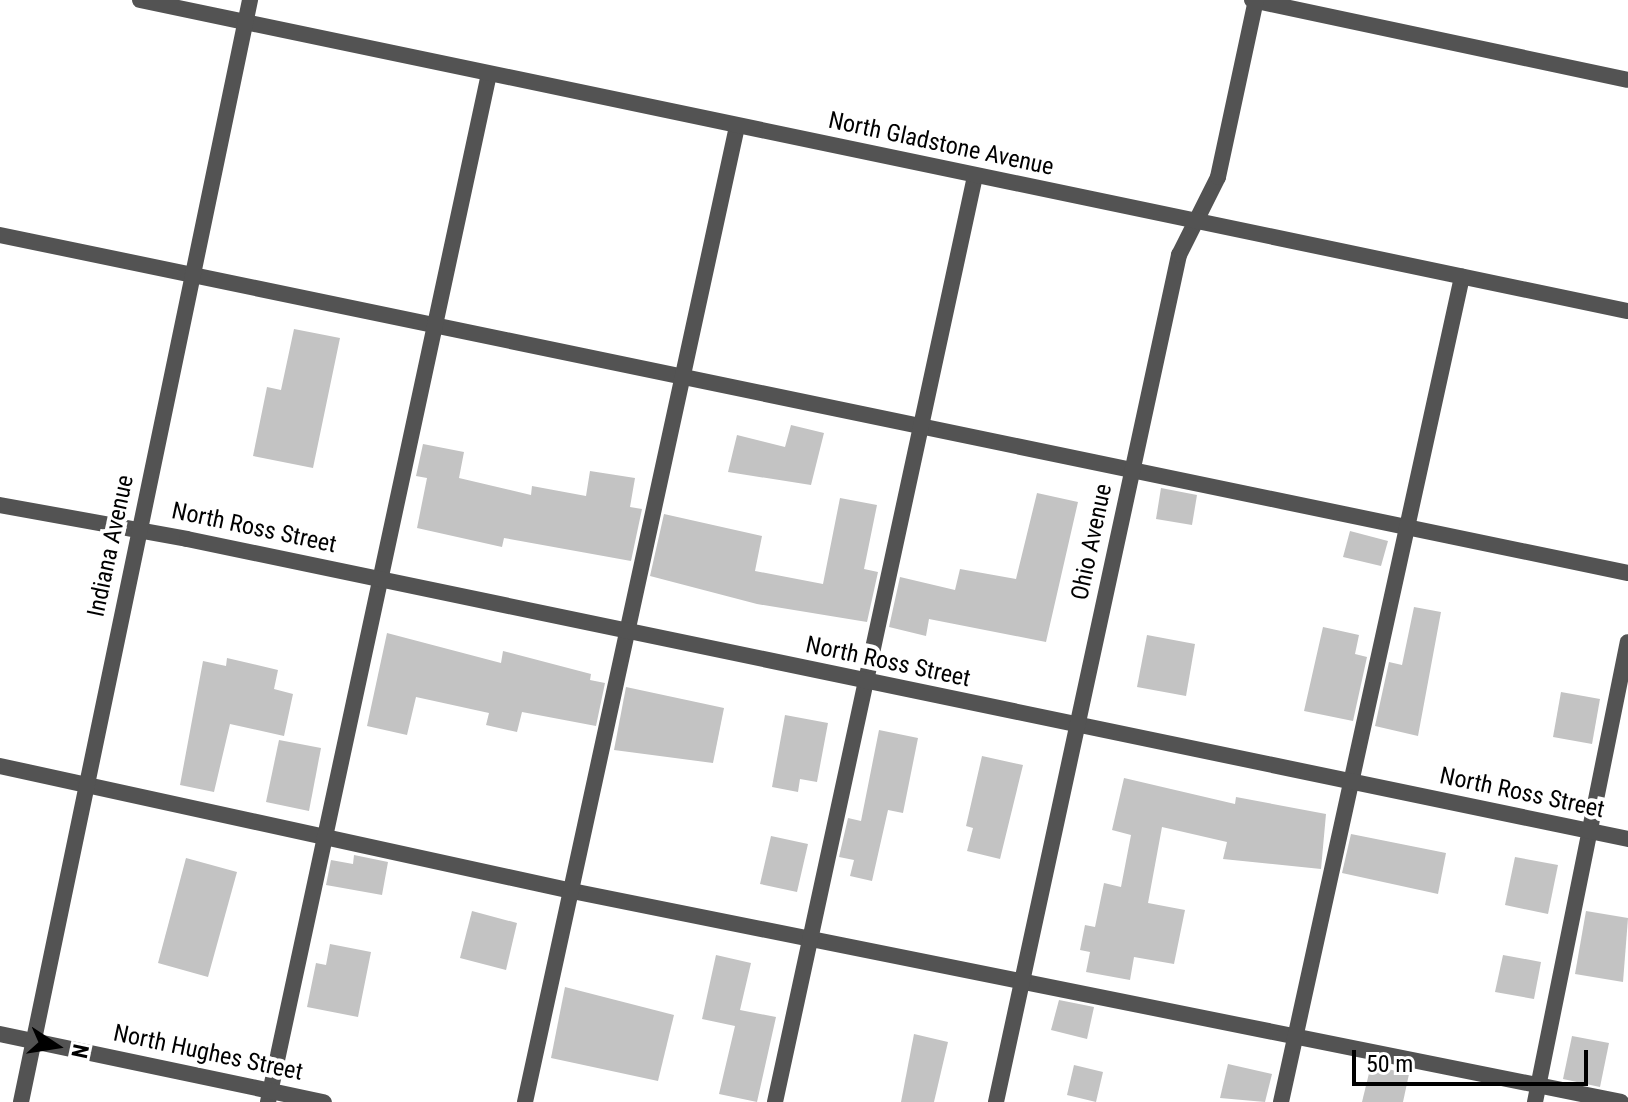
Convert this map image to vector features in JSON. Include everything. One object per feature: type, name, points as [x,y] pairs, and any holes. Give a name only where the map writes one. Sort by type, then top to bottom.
[{"type":"street","name":"North Gladstone Avenue","points":[[140,0],[1628,311]]},
{"type":"street","name":"Indiana Avenue","points":[[21,1102],[250,0]]},
{"type":"street","points":[[1255,0],[1628,80]]},
{"type":"street","name":"Ohio Avenue","points":[[996,1102],[1179,255],[1218,177],[1255,0]]},
{"type":"street","points":[[269,1096],[328,836],[379,579],[489,74]]},
{"type":"street","points":[[525,1102],[572,891],[623,630],[737,126]]},
{"type":"street","points":[[775,1102],[809,938],[869,682],[975,176]]},
{"type":"street","points":[[0,235],[191,279],[1628,573]]},
{"type":"street","points":[[1281,1102],[1462,277]]},
{"type":"street","name":"North Ross Street","points":[[0,505],[139,529],[1628,839]]},
{"type":"street","points":[[1537,1094],[1587,831],[1628,642]]},
{"type":"street","points":[[0,766],[572,891],[1022,979],[1537,1094],[1621,1102]]},
{"type":"street","name":"North Hughes Street","points":[[0,1034],[269,1096],[324,1102]]},
{"type":"building","points":[[294,329],[340,338],[313,468],[253,456],[267,387],[281,390]]},
{"type":"building","points":[[791,425],[824,433],[811,485],[728,472],[737,435],[785,447]]},
{"type":"building","points":[[423,444],[464,452],[459,478],[531,495],[532,486],[586,496],[590,471],[635,478],[630,507],[642,509],[631,561],[504,538],[502,547],[417,528],[427,478],[416,476]]},
{"type":"building","points":[[1161,488],[1197,495],[1192,525],[1156,519]]},
{"type":"building","points":[[1037,493],[1078,502],[1046,642],[929,619],[926,636],[889,627],[900,577],[955,590],[960,569],[1016,579]]},
{"type":"building","points":[[840,498],[877,505],[864,569],[878,572],[867,622],[757,604],[650,576],[664,514],[762,536],[755,571],[823,584]]},
{"type":"building","points":[[1350,531],[1388,541],[1381,566],[1343,557]]},
{"type":"building","points":[[1414,607],[1441,612],[1418,736],[1375,726],[1389,662],[1402,665]]},
{"type":"building","points":[[1323,627],[1359,635],[1355,654],[1367,657],[1353,721],[1304,711]]},
{"type":"building","points":[[387,633],[501,663],[503,651],[591,674],[590,680],[605,683],[596,726],[522,712],[517,732],[486,725],[489,713],[416,697],[407,735],[367,726]]},
{"type":"building","points":[[1147,635],[1195,644],[1186,696],[1137,687]]},
{"type":"building","points":[[227,658],[278,670],[274,689],[293,694],[284,736],[230,724],[214,792],[180,785],[203,661],[226,666]]},
{"type":"building","points":[[626,687],[724,708],[713,763],[614,750]]},
{"type":"building","points":[[1561,692],[1600,699],[1592,744],[1553,737]]},
{"type":"building","points":[[785,715],[828,723],[817,782],[800,779],[798,792],[772,787]]},
{"type":"building","points":[[879,730],[918,738],[903,813],[888,810],[872,881],[850,876],[854,860],[839,857],[848,818],[861,821]]},
{"type":"building","points":[[279,740],[321,748],[309,811],[266,802]]},
{"type":"building","points":[[982,756],[1023,765],[1000,859],[967,851],[973,828],[966,826]]},
{"type":"building","points":[[1124,778],[1235,804],[1236,797],[1326,814],[1321,869],[1223,859],[1227,842],[1162,827],[1148,903],[1185,910],[1174,964],[1134,957],[1130,980],[1086,972],[1090,952],[1080,950],[1085,925],[1095,927],[1104,883],[1121,887],[1131,835],[1112,830]]},
{"type":"building","points":[[1351,834],[1446,853],[1438,894],[1342,873]]},
{"type":"building","points":[[771,836],[808,844],[797,892],[760,884]]},
{"type":"building","points":[[354,855],[388,862],[382,895],[326,885],[331,860],[353,864]]},
{"type":"building","points":[[1515,857],[1558,865],[1548,914],[1505,905]]},
{"type":"building","points":[[186,858],[237,872],[208,977],[158,963]]},
{"type":"building","points":[[472,911],[517,923],[506,970],[460,958]]},
{"type":"building","points":[[1586,911],[1628,918],[1623,982],[1575,974]]},
{"type":"building","points":[[330,944],[371,952],[358,1017],[307,1007],[316,963],[326,965]]},
{"type":"building","points":[[716,955],[751,963],[740,1010],[776,1017],[757,1102],[719,1094],[735,1026],[702,1019]]},
{"type":"building","points":[[1503,955],[1541,962],[1534,999],[1495,992]]},
{"type":"building","points":[[565,987],[674,1015],[658,1081],[551,1058]]},
{"type":"building","points":[[1059,1000],[1094,1007],[1087,1039],[1051,1030]]},
{"type":"building","points":[[914,1034],[948,1042],[934,1102],[901,1102]]},
{"type":"building","points":[[1572,1036],[1609,1043],[1600,1087],[1563,1079]]},
{"type":"building","points":[[1228,1064],[1272,1074],[1265,1102],[1220,1098]]},
{"type":"building","points":[[1074,1065],[1103,1072],[1096,1102],[1067,1095]]},
{"type":"building","points":[[1371,1065],[1409,1074],[1403,1102],[1362,1102]]}]
